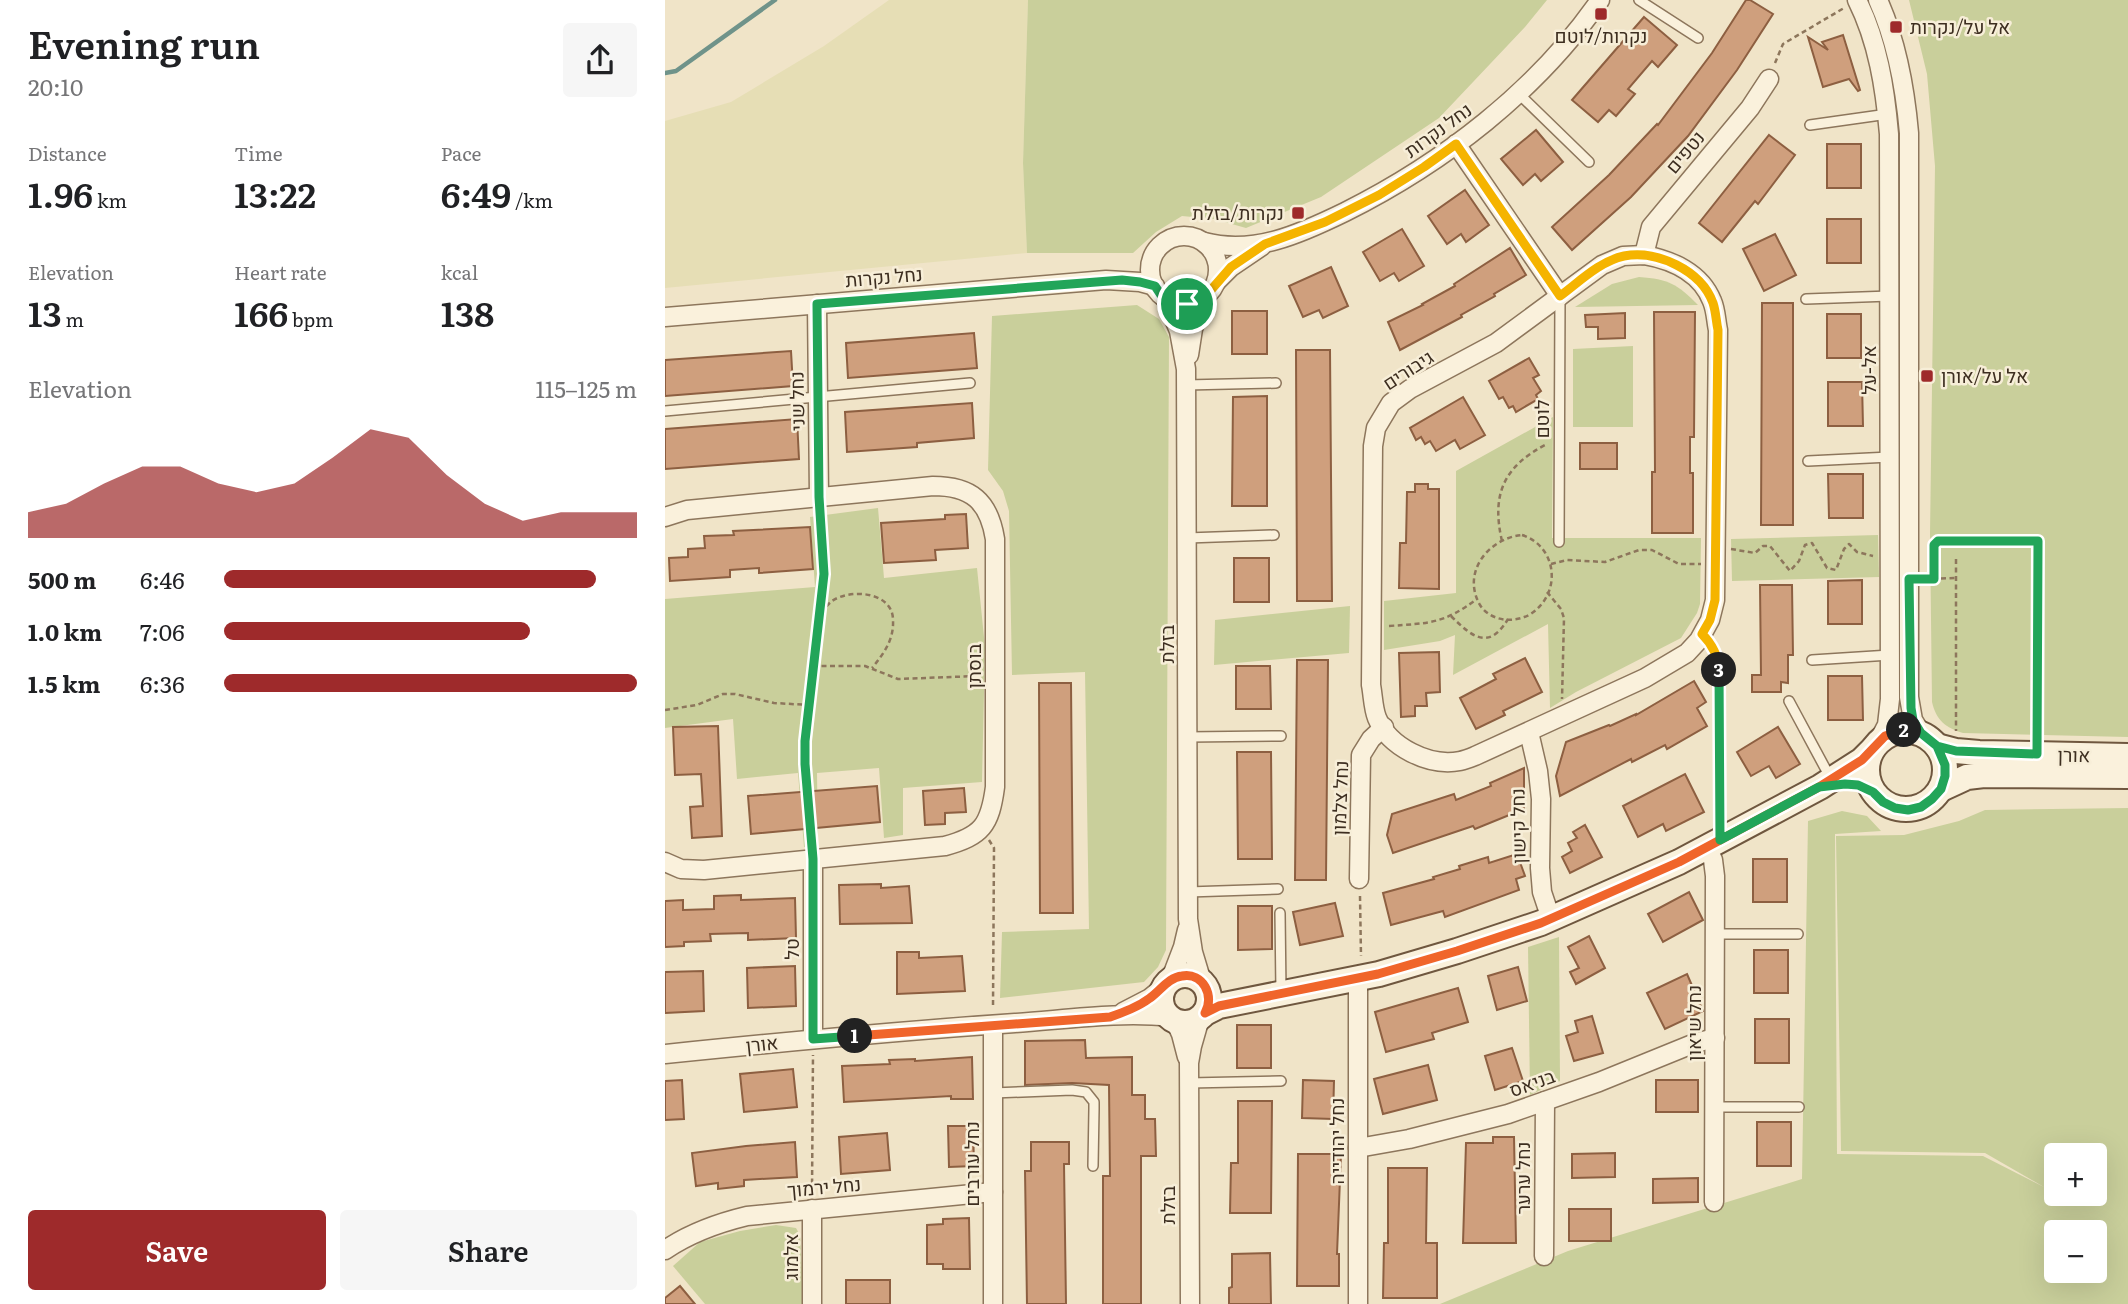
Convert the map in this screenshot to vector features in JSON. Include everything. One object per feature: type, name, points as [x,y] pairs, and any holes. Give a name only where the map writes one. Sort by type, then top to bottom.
[{"type":"street","name":"נחל נקרות","points":[[1217,281],[1231,267],[1265,244],[1325,222],[1379,195],[1456,144],[1518,93],[1553,57],[1600,0]]},
{"type":"street","name":"אל-על","points":[[1857,0],[1880,65],[1888,114],[1890,173],[1889,712],[1887,725],[1874,747]]},
{"type":"street","points":[[1825,783],[1858,785],[1895,808],[1908,810],[1921,807],[1932,799],[1941,789],[1945,776],[1945,765],[1938,743],[1913,720],[1909,697],[1909,133],[1901,71],[1893,39],[1878,0]]},
{"type":"street","name":"נטפים","points":[[1644,255],[1651,227],[1750,107],[1769,79]]},
{"type":"street","points":[[1456,144],[1560,296]]},
{"type":"street","points":[[1182,236],[1204,242],[1217,260],[1217,281],[1204,298],[1179,304],[1160,292],[1151,276],[1154,254],[1161,245],[1182,236]]},
{"type":"street","name":"נחל נקרות","points":[[1204,242],[1225,246],[1265,244]]},
{"type":"street","name":"נחל נקרות","points":[[1106,280],[1142,264],[1154,254]]},
{"type":"street","name":"גיבורים","points":[[1644,255],[1681,267],[1700,282],[1712,302],[1718,330],[1715,600],[1710,620],[1687,653],[1645,678],[1459,762],[1435,762],[1414,754],[1392,739],[1377,718],[1371,685],[1373,446],[1376,428],[1391,404],[1410,389],[1496,343],[1560,296],[1602,265],[1623,256],[1644,255]]},
{"type":"street","name":"נחל נקרות","points":[[665,317],[1106,280],[1140,282],[1160,292]]},
{"type":"street","name":"בזלת","points":[[1160,292],[1179,331],[1186,377],[1188,919],[1193,952],[1204,984]]},
{"type":"street","name":"בזלת","points":[[1186,377],[1193,329],[1204,298]]},
{"type":"street","name":"נחל שני","points":[[817,304],[819,497]]},
{"type":"street","name":"בוסתן","points":[[665,517],[687,510],[933,486],[952,486],[970,493],[983,505],[992,520],[995,539],[995,787],[992,810],[982,829]]},
{"type":"street","name":"נחל צלמון","points":[[1359,879],[1360,755],[1371,738],[1384,727]]},
{"type":"street","points":[[1277,994],[1247,994],[1204,984],[1196,978],[1183,975],[1168,983],[1163,991],[1162,1005],[1172,1019],[1189,1023],[1219,1006],[1360,978],[1457,951],[1551,919],[1645,878],[1825,783],[1862,760],[1893,732],[1902,730],[1938,743]]},
{"type":"street","name":"נחל קישון","points":[[1528,732],[1538,771],[1541,799],[1542,892],[1551,919]]},
{"type":"street","name":"אורן","points":[[1938,743],[2037,754],[2128,756]]},
{"type":"street","points":[[1873,792],[1866,771],[1874,747]]},
{"type":"street","name":"אורן","points":[[1941,789],[1967,777],[1984,775],[2128,776]]},
{"type":"street","points":[[665,862],[681,869],[704,870],[945,846],[967,840],[982,829]]},
{"type":"street","name":"נחל שיאון","points":[[1713,843],[1714,1202]]},
{"type":"street","name":"טל","points":[[813,859],[813,1039]]},
{"type":"street","name":"בזלת","points":[[1168,983],[1183,947],[1188,919]]},
{"type":"street","name":"נחל יהודייה","points":[[1358,1304],[1360,978]]},
{"type":"street","name":"אורן","points":[[1110,1017],[1140,1005],[1168,983]]},
{"type":"street","points":[[1202,1016],[1209,1001],[1204,984]]},
{"type":"street","name":"אורן","points":[[665,1054],[993,1025],[1155,1015],[1172,1019]]},
{"type":"street","name":"בזלת","points":[[1190,1304],[1189,1063],[1202,1016]]},
{"type":"street","name":"בזלת","points":[[1172,1019],[1181,1034],[1189,1063]]},
{"type":"street","name":"נחל עורבים","points":[[993,1025],[993,1304]]},
{"type":"street","name":"בניאס","points":[[1358,1148],[1409,1139],[1508,1114],[1599,1082],[1695,1043],[1715,1038]]},
{"type":"street","name":"נחל ערער","points":[[1544,1256],[1545,1101]]},
{"type":"street","name":"נחל ירמוך","points":[[665,1250],[692,1234],[747,1216],[993,1192]]},
{"type":"street","name":"אלמוג","points":[[812,1209],[812,1304]]},
{"type":"lane","points":[[1640,0],[1698,38]]},
{"type":"lane","points":[[1518,93],[1589,162]]},
{"type":"lane","points":[[1810,125],[1888,114]]},
{"type":"lane","name":"לוטם","points":[[1559,542],[1560,296]]},
{"type":"lane","points":[[1806,299],[1890,296]]},
{"type":"lane","points":[[1186,377],[1276,383]]},
{"type":"lane","points":[[665,411],[970,383]]},
{"type":"lane","points":[[1808,461],[1890,457]]},
{"type":"lane","points":[[1187,538],[1274,535]]},
{"type":"lane","points":[[1702,634],[1719,660],[1720,740]]},
{"type":"lane","points":[[1812,660],[1890,655]]},
{"type":"lane","points":[[1790,701],[1825,783]]},
{"type":"lane","points":[[1188,737],[1281,736]]},
{"type":"lane","points":[[1188,892],[1278,889]]},
{"type":"lane","points":[[1277,994],[1280,913]]},
{"type":"lane","points":[[1715,934],[1798,934]]},
{"type":"lane","points":[[1189,1083],[1281,1081]]},
{"type":"lane","points":[[993,1093],[1072,1090],[1086,1092],[1094,1102],[1093,1166]]},
{"type":"lane","points":[[1714,1107],[1799,1107]]},
{"type":"path","points":[[1769,79],[1783,44],[1857,0]]},
{"type":"path","points":[[1502,541],[1498,524],[1499,494],[1509,476],[1538,448],[1560,438]]},
{"type":"path","points":[[813,859],[805,741],[824,574],[819,497]]},
{"type":"path","points":[[1522,535],[1533,538],[1545,551],[1551,564],[1552,575],[1547,592],[1537,610],[1526,616],[1508,619],[1491,616],[1477,599],[1476,566],[1481,556],[1502,541],[1522,535]]},
{"type":"path","points":[[1934,579],[1934,545],[1938,541],[2038,541],[2037,754]]},
{"type":"path","points":[[1731,549],[1755,553],[1763,546],[1770,546],[1790,570],[1799,561],[1805,545],[1812,543],[1827,568],[1836,569],[1844,549],[1849,544],[1857,552],[1890,558]]},
{"type":"path","points":[[1551,564],[1567,561],[1605,562],[1639,550],[1651,550],[1679,564],[1715,564]]},
{"type":"path","points":[[1938,743],[1956,559]]},
{"type":"path","points":[[1909,579],[1956,578]]},
{"type":"path","points":[[819,615],[832,601],[860,592],[879,598],[890,607],[894,618],[891,637],[886,650],[872,668]]},
{"type":"path","points":[[1547,592],[1561,609],[1564,618],[1561,717]]},
{"type":"path","points":[[1371,627],[1434,622],[1451,616],[1477,599]]},
{"type":"path","points":[[1451,616],[1474,636],[1482,638],[1499,633],[1508,619]]},
{"type":"path","points":[[813,666],[865,666],[898,679],[995,675]]},
{"type":"path","points":[[665,710],[685,708],[723,694],[774,703],[809,705]]},
{"type":"path","points":[[1713,843],[1720,740]]},
{"type":"path","points":[[982,829],[994,848],[993,1025]]},
{"type":"path","points":[[1359,879],[1360,978]]},
{"type":"path","points":[[812,1209],[813,1039]]},
{"type":"shaded area","points":[[889,0],[1028,0],[1023,163],[1027,253],[665,288],[665,121],[731,102],[824,46]]},
{"type":"green space","points":[[1028,0],[1547,0],[1439,118],[1321,197],[1246,228],[1214,219],[1182,216],[1156,232],[1133,253],[1027,253],[1023,163]]},
{"type":"green space","points":[[1909,0],[2128,0],[2128,737],[1963,733],[1943,722],[1936,714],[1932,702],[1930,535],[1935,166],[1927,74]]},
{"type":"green space","points":[[1639,277],[1672,284],[1698,305],[1575,307],[1612,284]]},
{"type":"green space","points":[[1137,305],[1159,319],[1169,337],[1166,950],[1158,967],[1144,982],[1000,998],[1002,932],[1089,929],[1085,672],[1012,675],[1009,511],[1003,491],[988,470],[992,316]]},
{"type":"green space","points":[[1633,346],[1633,427],[1573,427],[1573,349]]},
{"type":"green space","points":[[1553,417],[1552,538],[1701,538],[1700,604],[1681,638],[1550,708],[1548,624],[1453,675],[1455,635],[1440,641],[1384,650],[1384,601],[1456,593],[1456,471]]},
{"type":"green space","points":[[878,508],[884,578],[977,568],[985,647],[982,782],[903,788],[903,835],[884,838],[879,768],[817,773],[818,846],[804,847],[798,773],[737,779],[733,719],[665,728],[665,599],[815,587],[810,517]]},
{"type":"green space","points":[[1878,535],[1879,577],[1732,581],[1731,539]]},
{"type":"green space","points":[[1350,606],[1349,653],[1214,665],[1215,620]]},
{"type":"green space","points":[[2128,808],[2128,1304],[1440,1304],[1568,1251],[1802,1179],[1808,821],[1842,811],[1867,816],[1881,831],[1835,834],[1837,1154],[1983,1156],[2044,1187],[1985,1153],[1841,1151],[1836,836],[1904,835],[1959,821],[1985,810]]},
{"type":"green space","points":[[1559,937],[1560,1081],[1530,1095],[1528,947]]},
{"type":"green space","points":[[776,1225],[796,1228],[800,1235],[804,1304],[705,1304],[673,1266],[700,1242]]},
{"type":"building","points":[[1746,0],[1773,14],[1737,70],[1688,136],[1631,197],[1572,250],[1552,227],[1658,125],[1712,53]]},
{"type":"building","points":[[1644,17],[1677,45],[1658,67],[1652,61],[1628,89],[1635,94],[1616,116],[1609,110],[1598,122],[1572,100]]},
{"type":"building","points":[[1843,35],[1860,90],[1858,91],[1849,79],[1823,87],[1808,37],[1828,50],[1822,42]]},
{"type":"building","points":[[1536,130],[1563,162],[1541,181],[1535,174],[1523,185],[1501,159]]},
{"type":"building","points":[[1769,135],[1795,155],[1758,204],[1755,201],[1722,242],[1699,223]]},
{"type":"building","points":[[1827,144],[1861,144],[1861,188],[1827,188]]},
{"type":"building","points":[[1465,190],[1489,225],[1466,242],[1461,234],[1447,244],[1428,216]]},
{"type":"building","points":[[1827,219],[1861,219],[1861,263],[1827,263]]},
{"type":"building","points":[[1402,229],[1424,266],[1399,281],[1394,273],[1380,281],[1363,252]]},
{"type":"building","points":[[1775,234],[1796,275],[1764,291],[1743,249]]},
{"type":"building","points":[[1510,248],[1526,275],[1461,315],[1462,317],[1400,350],[1388,322],[1455,286],[1454,284]]},
{"type":"building","points":[[1331,267],[1348,306],[1323,318],[1319,310],[1303,317],[1289,286]]},
{"type":"building","points":[[1762,303],[1793,303],[1793,525],[1761,525]]},
{"type":"building","points":[[1232,311],[1267,311],[1267,354],[1232,354]]},
{"type":"building","points":[[1654,312],[1695,312],[1694,437],[1690,437],[1693,533],[1652,533],[1652,472],[1655,472]]},
{"type":"building","points":[[1625,313],[1625,338],[1598,339],[1598,327],[1586,327],[1585,315]]},
{"type":"building","points":[[1827,314],[1861,314],[1861,358],[1827,358]]},
{"type":"building","points":[[974,333],[977,368],[848,378],[846,343]]},
{"type":"building","points":[[1296,350],[1330,350],[1332,601],[1297,601]]},
{"type":"building","points":[[791,351],[793,386],[665,396],[665,360]]},
{"type":"building","points":[[1529,358],[1539,375],[1533,378],[1541,391],[1536,395],[1538,399],[1516,412],[1513,406],[1509,408],[1503,397],[1499,399],[1489,381]]},
{"type":"building","points":[[1828,382],[1862,382],[1863,426],[1828,426]]},
{"type":"building","points":[[1267,396],[1267,506],[1232,506],[1233,397]]},
{"type":"building","points":[[1463,397],[1485,435],[1460,449],[1455,440],[1436,451],[1430,441],[1425,444],[1421,437],[1416,440],[1410,428]]},
{"type":"building","points":[[972,403],[974,438],[917,443],[917,447],[847,452],[845,412]]},
{"type":"building","points":[[797,419],[799,459],[665,469],[665,429]]},
{"type":"building","points":[[1580,443],[1617,443],[1617,469],[1580,469]]},
{"type":"building","points":[[1828,474],[1863,474],[1863,518],[1829,518]]},
{"type":"building","points":[[1415,484],[1428,484],[1428,489],[1439,489],[1439,589],[1399,588],[1400,543],[1406,543],[1407,492],[1415,492]]},
{"type":"building","points":[[966,514],[968,548],[935,550],[936,560],[884,563],[881,523],[945,519],[945,515]]},
{"type":"building","points":[[810,527],[813,569],[759,573],[759,568],[730,570],[730,577],[670,581],[669,558],[688,557],[688,549],[705,548],[704,536],[734,535],[733,531]]},
{"type":"building","points":[[1234,558],[1269,558],[1269,602],[1234,602]]},
{"type":"building","points":[[1862,580],[1862,624],[1828,624],[1828,581]]},
{"type":"building","points":[[1760,585],[1792,585],[1793,655],[1788,655],[1788,683],[1781,682],[1781,692],[1752,692],[1752,675],[1761,675]]},
{"type":"building","points":[[1439,652],[1440,692],[1426,693],[1427,706],[1415,706],[1415,716],[1401,717],[1399,653]]},
{"type":"building","points":[[1525,658],[1542,692],[1503,711],[1505,715],[1476,729],[1460,698],[1496,679],[1493,674]]},
{"type":"building","points":[[1297,660],[1328,660],[1326,880],[1295,880]]},
{"type":"building","points":[[1236,666],[1270,666],[1271,709],[1236,709]]},
{"type":"building","points":[[1828,676],[1862,676],[1863,720],[1828,720]]},
{"type":"building","points":[[1694,681],[1706,702],[1697,708],[1707,726],[1667,749],[1665,745],[1632,762],[1631,759],[1560,796],[1556,776],[1566,742],[1636,715]]},
{"type":"building","points":[[1039,683],[1071,683],[1073,913],[1040,913]]},
{"type":"building","points":[[718,726],[722,836],[692,838],[690,807],[703,806],[701,774],[675,775],[673,727]]},
{"type":"building","points":[[1778,727],[1800,764],[1776,778],[1769,766],[1751,776],[1737,752]]},
{"type":"building","points":[[1237,752],[1271,752],[1272,859],[1238,859]]},
{"type":"building","points":[[1524,768],[1524,809],[1475,829],[1473,826],[1393,853],[1387,835],[1392,814],[1454,794],[1456,800],[1491,786],[1490,783]]},
{"type":"building","points":[[1685,774],[1704,812],[1666,831],[1663,824],[1638,837],[1623,806]]},
{"type":"building","points":[[877,786],[880,822],[751,834],[748,796]]},
{"type":"building","points":[[964,788],[966,812],[945,813],[945,824],[925,825],[923,791]]},
{"type":"building","points":[[1585,825],[1602,857],[1570,873],[1562,857],[1572,851],[1568,843],[1577,838],[1573,832]]},
{"type":"building","points":[[1517,854],[1525,876],[1516,879],[1519,890],[1445,917],[1443,911],[1391,925],[1383,893],[1434,879],[1433,877],[1460,869],[1459,866],[1488,857],[1489,863]]},
{"type":"building","points":[[1753,859],[1787,859],[1787,902],[1753,902]]},
{"type":"building","points":[[881,884],[881,888],[909,886],[912,923],[840,924],[839,885]]},
{"type":"building","points":[[1689,892],[1703,920],[1663,942],[1648,914]]},
{"type":"building","points":[[741,895],[741,900],[795,898],[796,938],[748,940],[748,933],[710,934],[711,941],[684,942],[684,946],[665,947],[665,901],[683,900],[683,910],[714,909],[714,896]]},
{"type":"building","points":[[1335,903],[1343,936],[1300,945],[1293,912]]},
{"type":"building","points":[[1238,906],[1272,906],[1272,949],[1238,950]]},
{"type":"building","points":[[1589,936],[1605,968],[1576,984],[1570,972],[1579,968],[1568,947]]},
{"type":"building","points":[[1754,950],[1788,950],[1788,993],[1754,993]]},
{"type":"building","points":[[897,952],[919,952],[919,958],[962,956],[965,991],[897,994]]},
{"type":"building","points":[[795,966],[796,1006],[748,1008],[747,968]]},
{"type":"building","points":[[1518,967],[1527,1001],[1497,1010],[1488,976]]},
{"type":"building","points":[[703,971],[704,1011],[665,1013],[665,972]]},
{"type":"building","points":[[1687,974],[1703,1011],[1665,1029],[1647,993]]},
{"type":"building","points":[[1458,988],[1468,1022],[1432,1033],[1434,1039],[1386,1052],[1375,1012]]},
{"type":"building","points":[[1592,1016],[1603,1053],[1574,1061],[1566,1036],[1578,1032],[1575,1021]]},
{"type":"building","points":[[1755,1019],[1789,1019],[1789,1063],[1755,1063]]},
{"type":"building","points":[[1237,1025],[1271,1025],[1271,1068],[1237,1068]]},
{"type":"building","points":[[1085,1040],[1086,1058],[1132,1057],[1132,1095],[1145,1095],[1145,1119],[1155,1119],[1156,1156],[1141,1156],[1141,1304],[1103,1304],[1103,1176],[1110,1176],[1109,1085],[1025,1085],[1025,1041]]},
{"type":"building","points":[[1512,1048],[1523,1081],[1495,1090],[1485,1056]]},
{"type":"building","points":[[972,1057],[973,1099],[951,1099],[951,1096],[844,1102],[842,1066],[890,1064],[889,1060]]},
{"type":"building","points":[[1428,1065],[1437,1100],[1383,1114],[1374,1079]]},
{"type":"building","points":[[793,1069],[797,1107],[744,1112],[740,1074]]},
{"type":"building","points":[[682,1080],[684,1119],[665,1120],[665,1081]]},
{"type":"building","points":[[1303,1080],[1334,1081],[1333,1119],[1302,1118]]},
{"type":"building","points":[[1656,1080],[1698,1080],[1698,1112],[1656,1112]]},
{"type":"building","points":[[1238,1101],[1272,1101],[1271,1213],[1230,1213],[1231,1163],[1238,1163]]},
{"type":"building","points":[[1757,1122],[1791,1122],[1791,1166],[1757,1166]]},
{"type":"building","points":[[948,1126],[973,1126],[974,1166],[949,1167]]},
{"type":"building","points":[[887,1133],[890,1170],[841,1174],[839,1137]]},
{"type":"building","points":[[1493,1137],[1514,1137],[1516,1243],[1463,1243],[1466,1143],[1493,1143]]},
{"type":"building","points":[[795,1142],[797,1177],[744,1180],[744,1186],[718,1189],[718,1183],[696,1186],[692,1153]]},
{"type":"building","points":[[1031,1142],[1069,1142],[1069,1164],[1064,1164],[1066,1304],[1027,1304],[1025,1171],[1031,1171]]},
{"type":"building","points":[[1615,1153],[1615,1177],[1572,1178],[1572,1154]]},
{"type":"building","points":[[1298,1154],[1341,1154],[1337,1254],[1339,1286],[1297,1286]]},
{"type":"building","points":[[1388,1168],[1427,1168],[1426,1243],[1437,1243],[1437,1298],[1383,1298],[1384,1243],[1388,1243]]},
{"type":"building","points":[[1698,1178],[1698,1202],[1653,1203],[1653,1179]]},
{"type":"building","points":[[1569,1209],[1611,1209],[1611,1241],[1569,1241]]},
{"type":"building","points":[[969,1218],[970,1269],[943,1269],[943,1264],[927,1264],[927,1225],[943,1224],[943,1219]]},
{"type":"building","points":[[1270,1253],[1271,1304],[1229,1304],[1232,1254]]},
{"type":"building","points":[[846,1280],[890,1280],[890,1304],[846,1304]]},
{"type":"building","points":[[680,1286],[695,1304],[665,1304],[665,1298]]},
{"type":"waterway","points":[[665,73],[676,71],[775,0]]},
{"type":"place","name":"נקרות/לוטם","points":[[1601,14]]},
{"type":"place","name":"אל על/נקרות","points":[[1896,27]]},
{"type":"place","name":"נקרות/בזלת","points":[[1298,213]]},
{"type":"place","name":"אל על/אורן","points":[[1927,376]]},
{"type":"route","points":[[1187,304],[1179,304],[1161,295],[1155,286],[1122,280],[817,304],[819,497],[824,574],[805,741],[813,859],[813,1039],[1110,1017],[1140,1005],[1170,981],[1183,975],[1196,978],[1206,987],[1209,1001],[1205,1013],[1219,1006],[1362,978],[1541,923],[1645,878],[1679,862],[1819,787],[1862,760],[1878,742],[1893,732],[1902,730],[1921,733],[1937,746],[1956,751],[2037,754],[2038,541],[1938,541],[1934,545],[1934,579],[1909,579],[1909,697],[1913,720],[1921,733],[1930,738],[1937,746],[1943,755],[1945,776],[1941,789],[1921,807],[1908,810],[1895,808],[1858,785],[1819,787],[1720,840],[1719,660],[1702,634],[1710,620],[1715,600],[1718,330],[1712,302],[1700,282],[1681,267],[1644,255],[1623,256],[1602,265],[1560,296],[1456,144],[1379,195],[1325,222],[1265,244],[1231,267],[1204,298],[1187,304]]}]
